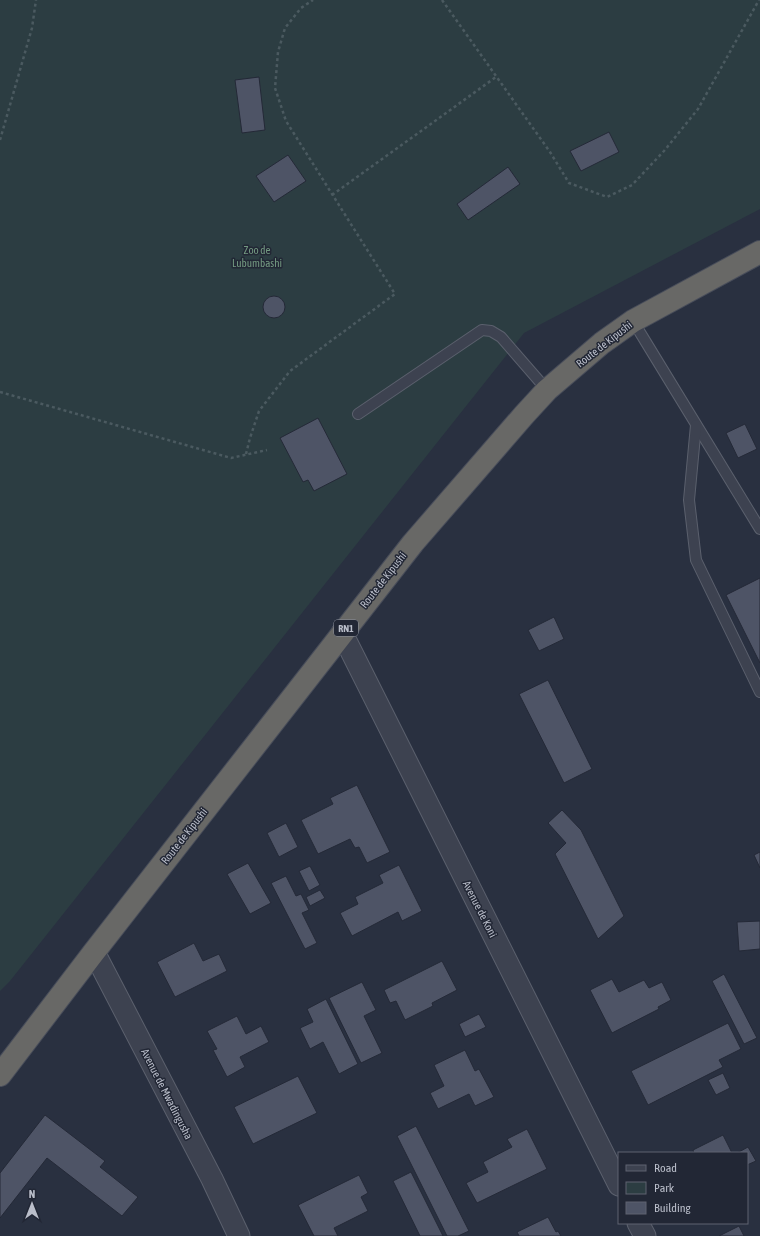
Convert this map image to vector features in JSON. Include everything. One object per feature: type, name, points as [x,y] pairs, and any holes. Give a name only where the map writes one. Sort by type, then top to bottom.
[{"type":"highway","name":"Route de Kipushi","points":[[0,1076],[94,952],[342,633],[418,537],[499,442],[547,390],[602,343],[632,321],[760,252]]},
{"type":"street","name":"Avenue de Koni","points":[[342,633],[618,1183]]},
{"type":"street","name":"Avenue de Mwadingusha","points":[[94,952],[212,1179],[239,1236]]},
{"type":"street","points":[[638,1224],[644,1236]]},
{"type":"lane","points":[[632,321],[696,425],[756,516],[760,529]]},
{"type":"lane","points":[[358,414],[482,330],[491,331],[501,337],[547,390]]},
{"type":"lane","points":[[696,425],[689,500],[696,560],[760,692]]},
{"type":"path","points":[[0,140],[32,28],[36,0]]},
{"type":"path","points":[[246,454],[259,411],[290,371],[394,294],[286,121],[275,88],[278,52],[285,28],[301,8],[313,0]]},
{"type":"path","points":[[442,0],[550,152],[569,183],[607,197],[632,185],[664,151],[698,109],[759,0]]},
{"type":"path","points":[[332,195],[496,77]]},
{"type":"path","points":[[0,392],[231,458],[267,450]]},
{"type":"green space","name":"Zoo de Lubumbashi","points":[[0,0],[760,0],[760,209],[524,333],[10,981],[0,991]]},
{"type":"building","points":[[259,77],[265,130],[242,133],[235,80]]},
{"type":"building","points":[[609,132],[619,152],[581,171],[570,151]]},
{"type":"building","points":[[288,155],[306,181],[274,202],[256,176]]},
{"type":"building","points":[[508,167],[520,184],[468,220],[457,204]]},
{"type":"building","points":[[274,296],[282,299],[285,307],[282,315],[274,318],[266,315],[263,307],[266,299]]},
{"type":"building","points":[[318,418],[347,474],[314,491],[308,480],[303,482],[280,438]]},
{"type":"building","points":[[745,424],[757,449],[738,458],[726,433]]},
{"type":"building","points":[[760,578],[760,663],[726,595]]},
{"type":"building","points":[[554,617],[564,639],[539,651],[528,630]]},
{"type":"building","points":[[548,680],[592,769],[564,783],[519,694]]},
{"type":"building","points":[[357,785],[390,852],[367,863],[359,847],[355,848],[350,839],[318,854],[301,820],[333,804],[330,798]]},
{"type":"building","points":[[562,810],[581,830],[624,916],[598,939],[555,854],[566,843],[548,823]]},
{"type":"building","points":[[286,823],[298,847],[279,857],[267,833]]},
{"type":"building","points":[[760,852],[760,868],[754,855]]},
{"type":"building","points":[[248,863],[271,903],[250,914],[227,874]]},
{"type":"building","points":[[399,865],[422,911],[402,921],[398,912],[352,936],[340,913],[358,904],[355,897],[383,883],[379,875]]},
{"type":"building","points":[[310,866],[320,885],[309,891],[299,871]]},
{"type":"building","points":[[286,876],[296,896],[301,894],[309,910],[302,913],[317,943],[305,949],[271,883]]},
{"type":"building","points":[[320,890],[325,898],[310,906],[306,897]]},
{"type":"building","points":[[760,921],[760,949],[739,951],[737,922]]},
{"type":"building","points":[[194,943],[203,961],[219,954],[227,971],[175,997],[157,962]]},
{"type":"building","points":[[442,961],[457,990],[432,1003],[433,1006],[405,1020],[396,1001],[390,1003],[384,990]]},
{"type":"building","points":[[724,974],[757,1038],[744,1044],[712,981]]},
{"type":"building","points":[[612,979],[619,992],[644,980],[649,988],[662,982],[671,1000],[658,1007],[659,1009],[612,1033],[590,990]]},
{"type":"building","points":[[362,982],[376,1010],[364,1016],[382,1053],[361,1063],[329,998]]},
{"type":"building","points":[[326,999],[358,1064],[339,1074],[323,1042],[310,1049],[300,1028],[313,1022],[307,1009]]},
{"type":"building","points":[[479,1014],[486,1027],[465,1037],[459,1024]]},
{"type":"building","points":[[237,1016],[246,1034],[261,1026],[269,1042],[240,1057],[245,1067],[227,1077],[213,1050],[217,1049],[207,1031]]},
{"type":"building","points":[[728,1023],[741,1049],[719,1060],[723,1067],[648,1105],[631,1071]]},
{"type":"building","points":[[465,1050],[475,1071],[479,1069],[494,1097],[475,1106],[469,1094],[438,1109],[430,1093],[444,1086],[434,1065]]},
{"type":"building","points":[[723,1073],[730,1088],[716,1095],[708,1080]]},
{"type":"building","points":[[298,1076],[317,1113],[253,1144],[234,1107]]},
{"type":"building","points":[[45,1115],[105,1161],[100,1167],[138,1197],[122,1216],[47,1158],[0,1218],[0,1173]]},
{"type":"building","points":[[416,1126],[469,1231],[458,1236],[447,1236],[397,1136]]},
{"type":"building","points":[[527,1129],[547,1169],[477,1203],[466,1183],[488,1172],[483,1162],[512,1147],[507,1139]]},
{"type":"building","points":[[723,1135],[732,1152],[694,1152],[693,1150]]},
{"type":"building","points":[[748,1147],[756,1161],[748,1165],[748,1152],[739,1152]]},
{"type":"building","points":[[411,1172],[443,1236],[420,1236],[393,1181]]},
{"type":"building","points":[[359,1175],[368,1193],[361,1197],[368,1211],[334,1228],[338,1236],[314,1236],[298,1205]]},
{"type":"building","points":[[548,1217],[556,1232],[558,1231],[561,1236],[519,1236],[517,1232]]},
{"type":"building","points":[[739,1226],[744,1236],[719,1236]]}]
